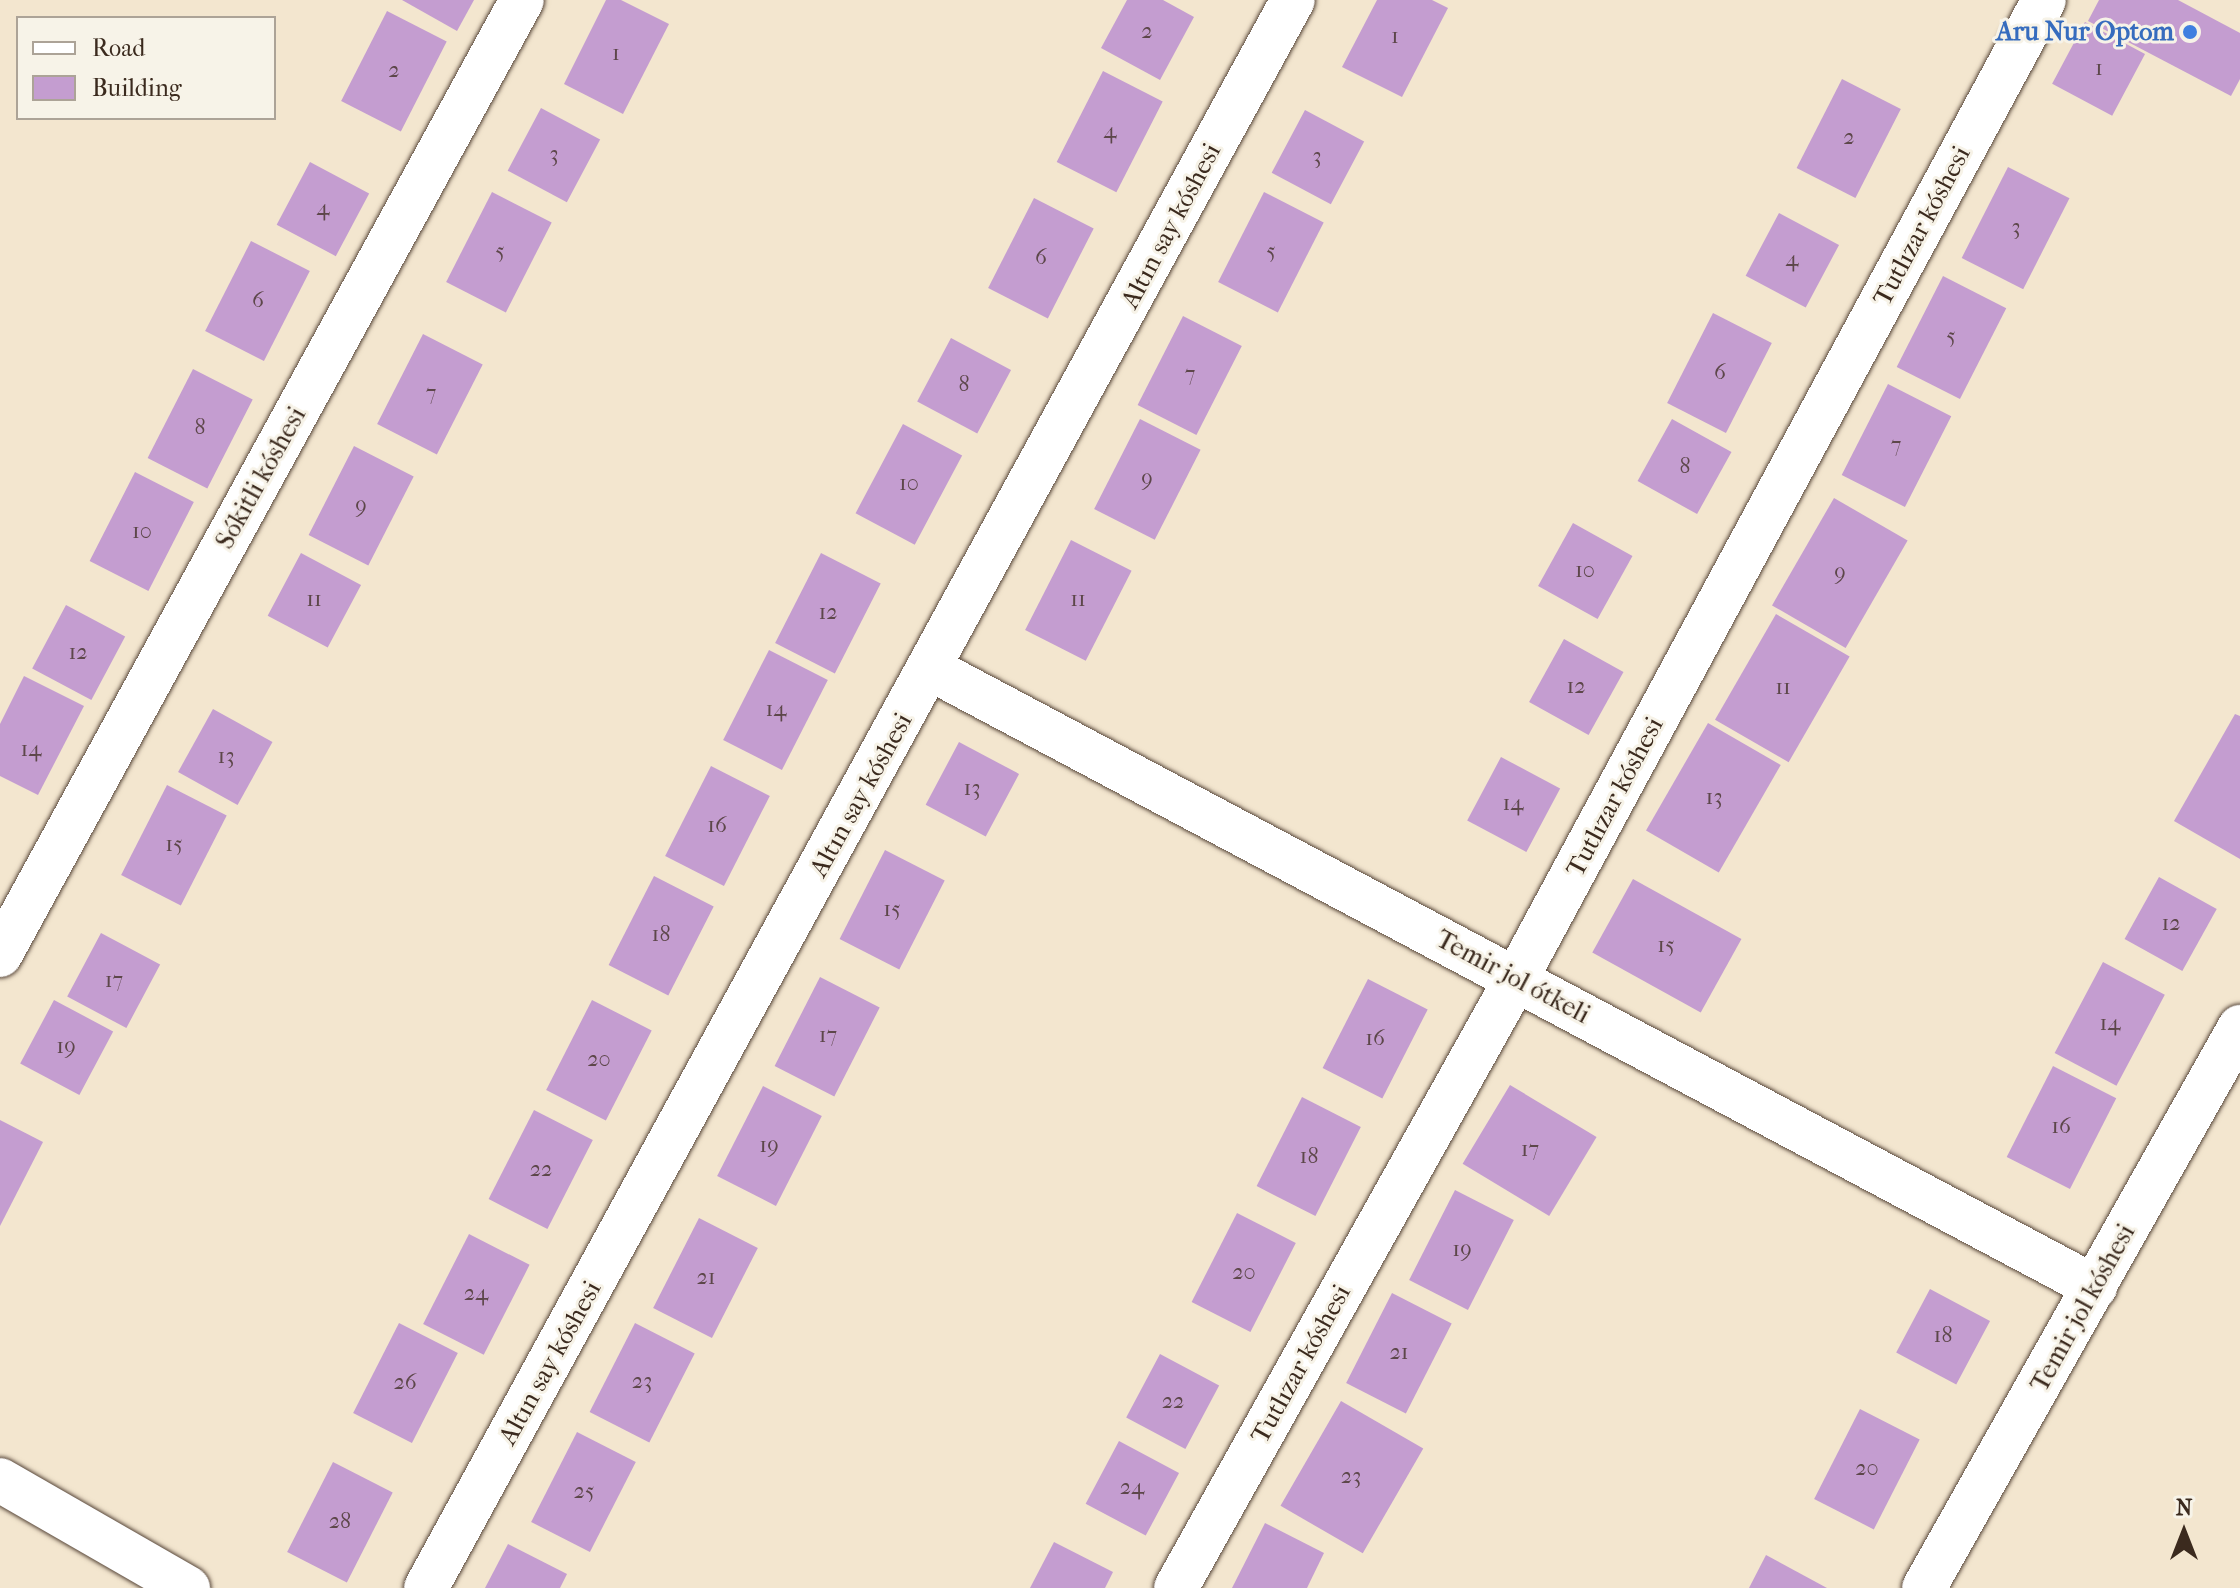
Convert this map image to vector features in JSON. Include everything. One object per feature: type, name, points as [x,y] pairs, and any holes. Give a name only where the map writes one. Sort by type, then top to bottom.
[{"type":"street","name":"Sókitli kóshesi","points":[[0,955],[522,0]]},
{"type":"street","name":"Altın say kóshesi","points":[[426,1588],[931,669],[1293,0]]},
{"type":"street","name":"Tutlızar kóshesi","points":[[1176,1588],[1516,979],[2044,0]]},
{"type":"street","name":"Temir jol ótkeli","points":[[931,669],[2095,1287]]},
{"type":"street","name":"Temir jol kóshesi","points":[[1924,1588],[2240,1027]]},
{"type":"street","points":[[0,1480],[188,1588]]},
{"type":"building","points":[[402,0],[474,0],[457,31]]},
{"type":"building","points":[[606,0],[621,0],[669,24],[623,114],[564,84]]},
{"type":"building","points":[[1127,0],[1163,0],[1194,17],[1160,80],[1101,48]]},
{"type":"building","points":[[1377,0],[1432,0],[1448,8],[1402,97],[1342,67]]},
{"type":"building","points":[[2099,0],[2178,0],[2240,33],[2240,79],[2231,96],[2088,21]]},
{"type":"building","points":[[387,11],[447,41],[401,131],[341,101]]},
{"type":"building","points":[[2085,22],[2145,54],[2112,116],[2052,84]]},
{"type":"building","points":[[1103,71],[1163,101],[1116,192],[1057,162]]},
{"type":"building","points":[[1842,79],[1901,109],[1855,198],[1797,168]]},
{"type":"building","points":[[541,108],[600,139],[567,202],[508,171]]},
{"type":"building","points":[[1305,110],[1364,141],[1331,204],[1272,173]]},
{"type":"building","points":[[310,162],[369,193],[336,256],[277,225]]},
{"type":"building","points":[[2008,167],[2069,198],[2023,289],[1962,258]]},
{"type":"building","points":[[492,192],[552,222],[506,312],[446,282]]},
{"type":"building","points":[[1264,192],[1324,222],[1278,312],[1218,282]]},
{"type":"building","points":[[1034,198],[1094,228],[1048,318],[988,288]]},
{"type":"building","points":[[1779,213],[1839,245],[1806,308],[1746,276]]},
{"type":"building","points":[[251,241],[310,271],[264,361],[205,331]]},
{"type":"building","points":[[1943,276],[2006,308],[1960,399],[1897,367]]},
{"type":"building","points":[[1713,313],[1772,343],[1726,433],[1667,403]]},
{"type":"building","points":[[1183,316],[1242,346],[1196,435],[1138,405]]},
{"type":"building","points":[[423,334],[483,364],[437,454],[377,424]]},
{"type":"building","points":[[951,338],[1011,370],[977,433],[917,402]]},
{"type":"building","points":[[193,369],[253,399],[207,489],[148,458]]},
{"type":"building","points":[[1888,384],[1951,416],[1905,507],[1842,475]]},
{"type":"building","points":[[1140,419],[1201,450],[1155,540],[1094,509]]},
{"type":"building","points":[[1672,419],[1731,452],[1697,514],[1638,481]]},
{"type":"building","points":[[903,424],[962,455],[915,545],[856,513]]},
{"type":"building","points":[[354,446],[414,476],[368,566],[309,535]]},
{"type":"building","points":[[135,472],[194,502],[148,591],[90,561]]},
{"type":"building","points":[[1834,498],[1908,540],[1846,648],[1772,605]]},
{"type":"building","points":[[1573,523],[1632,556],[1598,619],[1538,586]]},
{"type":"building","points":[[1071,540],[1132,571],[1086,661],[1025,630]]},
{"type":"building","points":[[301,553],[361,585],[328,648],[268,616]]},
{"type":"building","points":[[821,553],[881,583],[835,673],[775,643]]},
{"type":"building","points":[[66,605],[125,636],[91,700],[32,669]]},
{"type":"building","points":[[1776,614],[1850,656],[1789,762],[1715,720]]},
{"type":"building","points":[[1564,639],[1623,672],[1589,735],[1529,702]]},
{"type":"building","points":[[769,650],[828,680],[782,770],[723,740]]},
{"type":"building","points":[[24,676],[84,706],[38,795],[0,776],[0,724]]},
{"type":"building","points":[[213,709],[272,742],[238,805],[178,772]]},
{"type":"building","points":[[2235,714],[2240,716],[2240,859],[2174,821]]},
{"type":"building","points":[[1708,723],[1781,765],[1719,872],[1646,830]]},
{"type":"building","points":[[959,742],[1019,774],[986,837],[926,805]]},
{"type":"building","points":[[1501,757],[1560,788],[1526,852],[1467,821]]},
{"type":"building","points":[[711,766],[770,796],[724,886],[665,856]]},
{"type":"building","points":[[167,785],[227,815],[181,905],[121,875]]},
{"type":"building","points":[[885,850],[945,880],[899,970],[840,939]]},
{"type":"building","points":[[654,876],[714,906],[668,996],[609,965]]},
{"type":"building","points":[[2159,877],[2217,909],[2182,971],[2125,939]]},
{"type":"building","points":[[1633,879],[1741,939],[1701,1013],[1592,952]]},
{"type":"building","points":[[101,933],[160,964],[126,1028],[67,997]]},
{"type":"building","points":[[2103,962],[2165,995],[2116,1086],[2055,1053]]},
{"type":"building","points":[[820,977],[880,1007],[834,1097],[775,1066]]},
{"type":"building","points":[[1368,979],[1428,1009],[1382,1099],[1323,1068]]},
{"type":"building","points":[[54,1000],[113,1031],[79,1095],[20,1064]]},
{"type":"building","points":[[592,1000],[652,1030],[606,1120],[546,1090]]},
{"type":"building","points":[[2053,1066],[2116,1098],[2070,1189],[2007,1157]]},
{"type":"building","points":[[1510,1085],[1597,1137],[1549,1216],[1463,1164]]},
{"type":"building","points":[[763,1086],[822,1116],[776,1206],[717,1176]]},
{"type":"building","points":[[1302,1097],[1361,1127],[1315,1216],[1257,1186]]},
{"type":"building","points":[[534,1110],[593,1140],[547,1229],[489,1199]]},
{"type":"building","points":[[0,1120],[43,1142],[0,1226]]},
{"type":"building","points":[[1455,1190],[1514,1220],[1468,1310],[1409,1280]]},
{"type":"building","points":[[1237,1213],[1296,1243],[1250,1332],[1192,1302]]},
{"type":"building","points":[[699,1218],[758,1248],[712,1338],[653,1308]]},
{"type":"building","points":[[469,1234],[530,1265],[484,1355],[423,1324]]},
{"type":"building","points":[[1930,1289],[1990,1321],[1956,1384],[1896,1353]]},
{"type":"building","points":[[1392,1293],[1452,1323],[1406,1413],[1346,1383]]},
{"type":"building","points":[[399,1323],[458,1353],[412,1443],[353,1413]]},
{"type":"building","points":[[635,1323],[695,1353],[649,1443],[590,1412]]},
{"type":"building","points":[[1160,1354],[1219,1385],[1185,1449],[1126,1418]]},
{"type":"building","points":[[1341,1401],[1423,1448],[1363,1553],[1280,1506]]},
{"type":"building","points":[[1860,1409],[1920,1439],[1874,1529],[1814,1499]]},
{"type":"building","points":[[577,1432],[636,1462],[590,1552],[531,1522]]},
{"type":"building","points":[[1119,1441],[1179,1473],[1146,1536],[1086,1504]]},
{"type":"building","points":[[333,1462],[393,1492],[347,1582],[287,1552]]},
{"type":"building","points":[[1265,1523],[1324,1553],[1307,1588],[1232,1588]]},
{"type":"building","points":[[1054,1542],[1113,1572],[1105,1588],[1030,1588]]},
{"type":"building","points":[[508,1544],[567,1574],[560,1588],[485,1588]]},
{"type":"building","points":[[1766,1555],[1827,1588],[1749,1588]]},
{"type":"place","name":"Aru Nur Optom","points":[[2190,32]]}]
